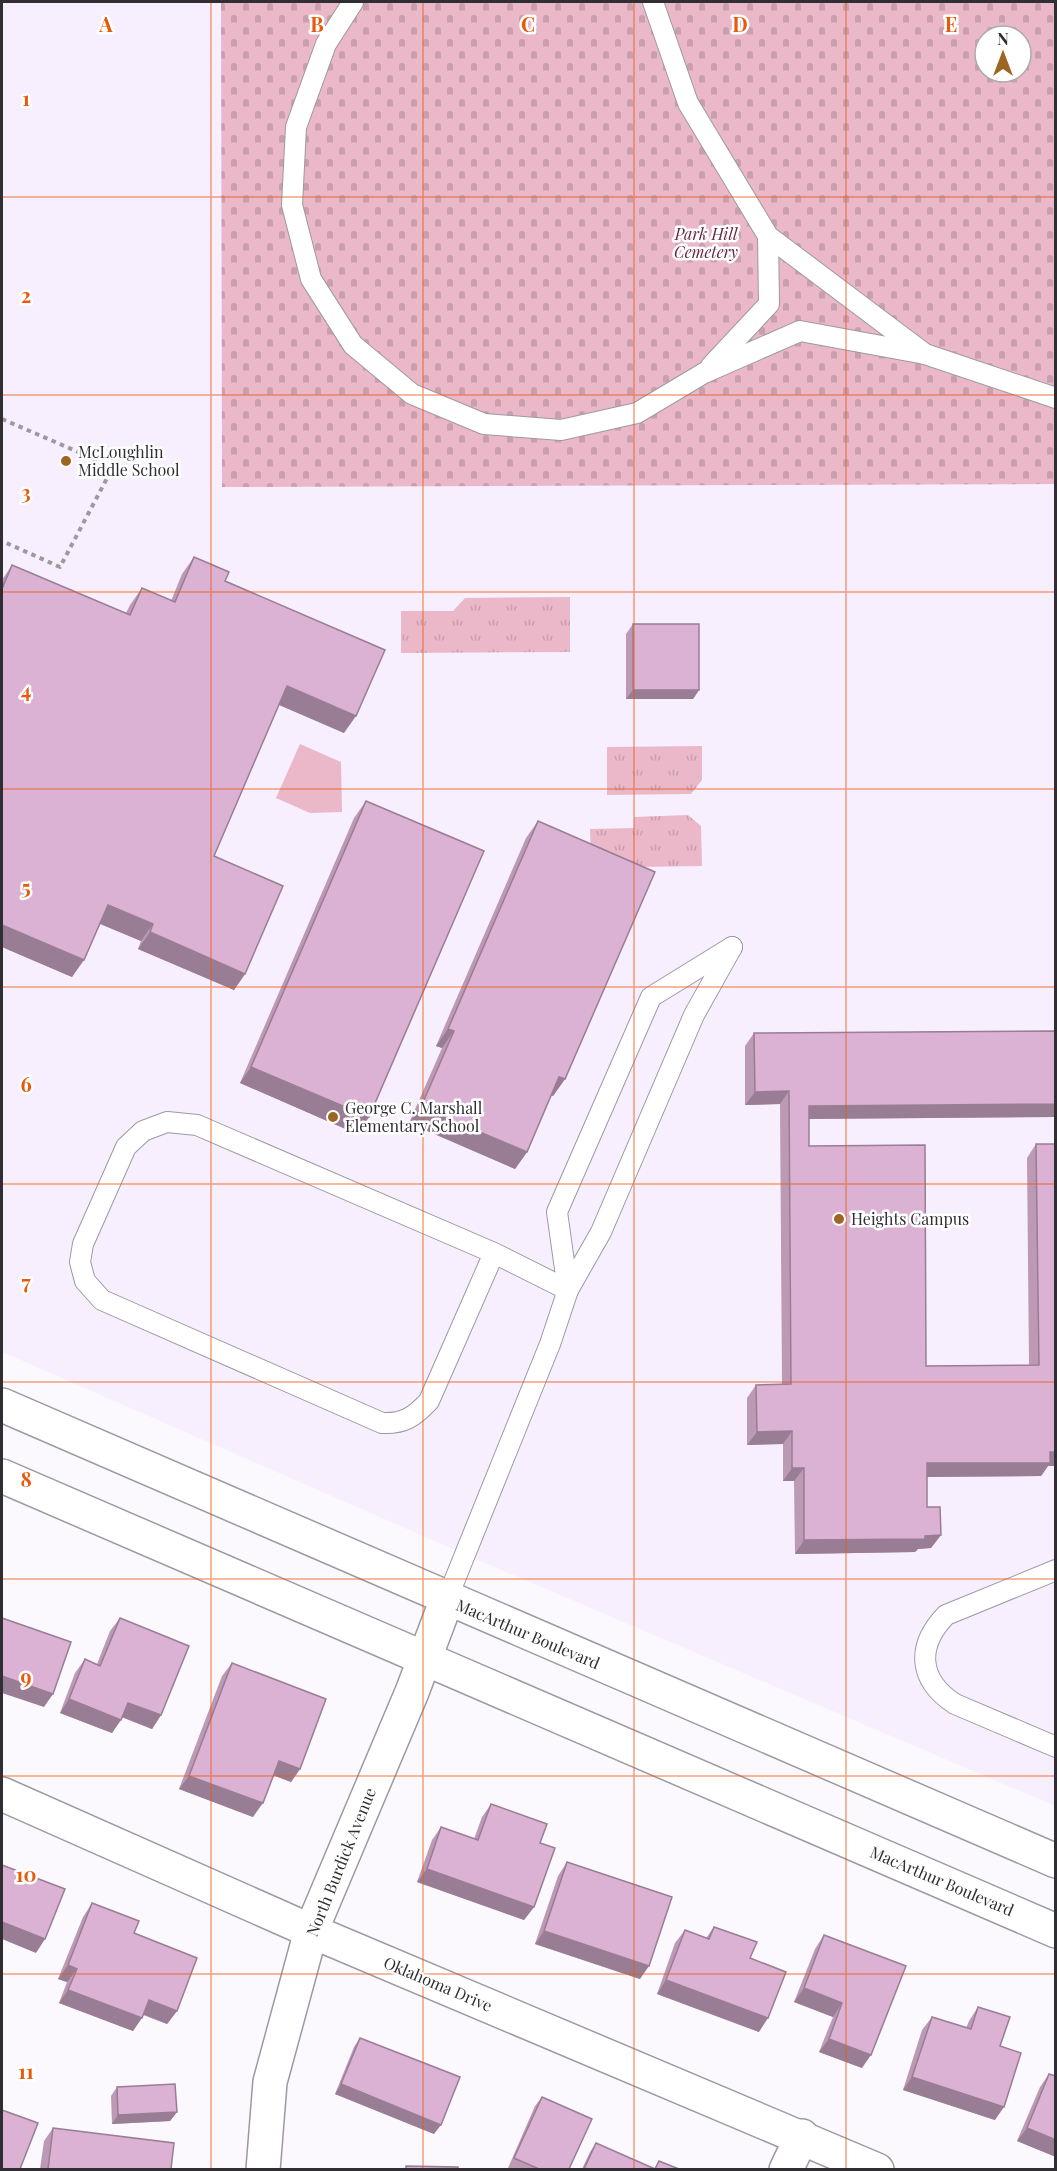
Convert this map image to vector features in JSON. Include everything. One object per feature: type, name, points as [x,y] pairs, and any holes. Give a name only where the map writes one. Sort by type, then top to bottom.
[{"type":"street","name":"MacArthur Boulevard","points":[[2,1405],[1056,1861]]},
{"type":"street","name":"MacArthur Boulevard","points":[[2,1476],[1055,1930]]},
{"type":"street","name":"North Burdick Avenue","points":[[263,2169],[270,2082],[311,1931],[425,1658],[447,1599]]},
{"type":"street","name":"Oklahoma Drive","points":[[2,1794],[311,1931],[877,2169]]},
{"type":"street","points":[[786,2169],[802,2136]]},
{"type":"lane","points":[[353,2],[326,44],[296,127],[292,205],[311,279],[353,345],[412,394],[484,424],[561,430],[637,413],[704,374],[800,331],[925,354],[1056,398]]},
{"type":"lane","points":[[653,2],[688,103],[768,236],[925,354]]},
{"type":"lane","points":[[704,374],[769,304],[768,236]]},
{"type":"lane","points":[[447,1599],[550,1344],[568,1290],[601,1232],[694,1015],[732,947],[651,997],[557,1212],[568,1290]]},
{"type":"lane","points":[[494,1253],[429,1401],[416,1416],[399,1424],[382,1424],[102,1300],[85,1281],[80,1262],[83,1244],[126,1147],[144,1131],[167,1122],[197,1125],[494,1253],[568,1290]]},
{"type":"lane","points":[[1056,1570],[946,1615],[930,1636],[925,1662],[930,1679],[940,1694],[955,1704],[1056,1747]]},
{"type":"path","points":[[2,419],[113,467],[60,567],[2,541]]},
{"type":"shaded area","points":[[2,2],[221,2],[222,487],[1055,484],[1055,1806],[478,1560],[2,1352]]},
{"type":"green space","name":"Park Hill Cemetery","points":[[221,2],[1055,2],[1055,484],[222,487]]},
{"type":"green space","points":[[570,597],[570,652],[401,653],[401,611],[453,611],[465,598]]},
{"type":"green space","points":[[300,744],[341,762],[342,812],[310,813],[276,798]]},
{"type":"green space","points":[[702,746],[702,780],[691,794],[607,795],[607,747]]},
{"type":"green space","points":[[688,815],[701,826],[702,866],[635,867],[591,859],[590,829],[634,828],[634,817]]},
{"type":"building","points":[[194,557],[229,572],[225,581],[385,650],[356,716],[287,686],[214,856],[283,886],[245,974],[150,932],[153,924],[108,905],[84,960],[2,925],[2,589],[12,565],[130,615],[142,588],[175,602]]},
{"type":"building","points":[[633,624],[699,624],[699,690],[633,690]]},
{"type":"building","points":[[366,801],[484,851],[369,1117],[251,1067]]},
{"type":"building","points":[[538,821],[655,872],[565,1079],[559,1077],[527,1152],[421,1107],[454,1031],[448,1029]]},
{"type":"building","points":[[1056,1031],[1056,1104],[809,1106],[809,1146],[925,1145],[926,1366],[1039,1365],[1036,1144],[1056,1144],[1056,1452],[1050,1452],[1050,1463],[927,1463],[927,1507],[940,1507],[941,1535],[925,1536],[925,1539],[804,1540],[804,1468],[792,1468],[792,1431],[757,1432],[756,1385],[791,1384],[789,1091],[755,1092],[754,1033]]},
{"type":"building","points":[[2,1618],[71,1642],[53,1694],[2,1676]]},
{"type":"building","points":[[120,1618],[189,1646],[161,1715],[128,1703],[121,1720],[69,1699],[85,1659],[100,1666]]},
{"type":"building","points":[[232,1663],[326,1699],[300,1769],[279,1761],[263,1803],[189,1776]]},
{"type":"building","points":[[491,1804],[547,1824],[540,1843],[555,1848],[534,1907],[427,1869],[441,1827],[478,1840]]},
{"type":"building","points":[[567,1862],[672,1897],[649,1966],[544,1931]]},
{"type":"building","points":[[2,1865],[65,1889],[45,1939],[2,1922]]},
{"type":"building","points":[[92,1903],[139,1921],[134,1933],[197,1958],[177,2011],[149,2000],[142,2018],[68,1990],[77,1969],[68,1965]]},
{"type":"building","points":[[714,1927],[757,1942],[750,1958],[786,1972],[768,2018],[666,1980],[685,1930],[709,1939]]},
{"type":"building","points":[[824,1935],[906,1966],[871,2055],[829,2039],[842,2003],[804,1988]]},
{"type":"building","points":[[978,2007],[1010,2017],[1000,2046],[1021,2053],[1004,2107],[912,2077],[932,2017],[971,2029]]},
{"type":"building","points":[[360,2038],[460,2077],[441,2125],[341,2084]]},
{"type":"building","points":[[1049,2074],[1056,2076],[1056,2140],[1027,2128]]},
{"type":"building","points":[[175,2084],[177,2112],[118,2115],[117,2087]]},
{"type":"building","points":[[542,2097],[592,2119],[569,2169],[539,2169],[514,2158]]},
{"type":"building","points":[[2,2110],[38,2123],[20,2169],[2,2169]]},
{"type":"building","points":[[53,2128],[174,2143],[171,2169],[48,2169]]},
{"type":"building","points":[[596,2143],[655,2169],[584,2169]]},
{"type":"building","points":[[659,2161],[679,2169],[655,2169]]},
{"type":"building","points":[[406,2166],[458,2167],[458,2169],[406,2169]]},
{"type":"place","name":"McLoughlin Middle School","points":[[66,461]]},
{"type":"place","name":"George C. Marshall Elementary School","points":[[333,1117]]},
{"type":"place","name":"Heights Campus","points":[[839,1219]]}]
